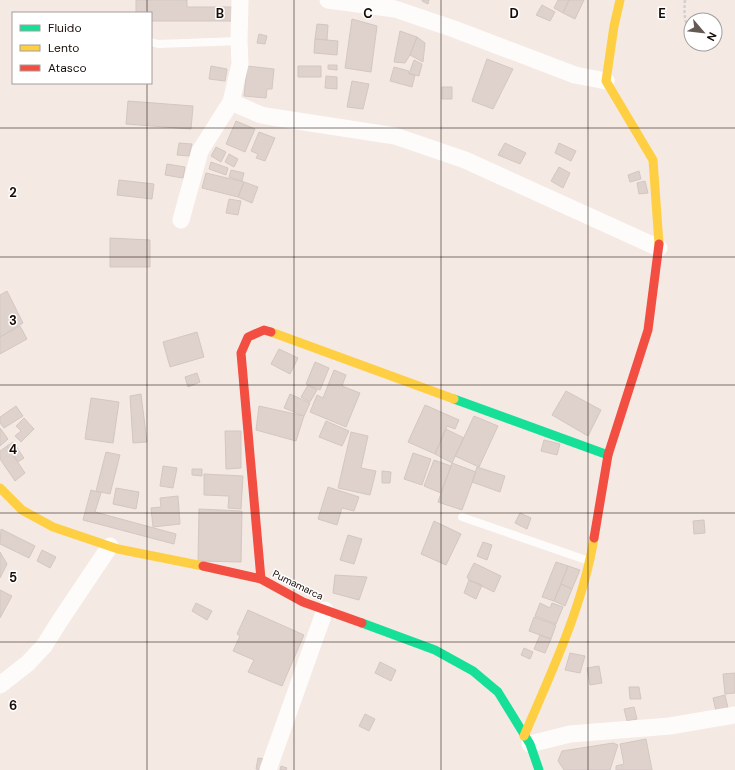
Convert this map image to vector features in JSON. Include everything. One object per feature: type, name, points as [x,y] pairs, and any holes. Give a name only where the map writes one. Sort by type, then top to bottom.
[{"type":"street","points":[[182,220],[200,151],[231,102],[240,64],[240,0]]},
{"type":"street","points":[[328,0],[395,9],[454,29],[574,75],[606,81]]},
{"type":"street","points":[[620,0],[614,26],[606,81],[653,160],[659,248],[648,330],[608,455],[590,562],[562,648],[527,740],[570,734],[670,726],[735,715]]},
{"type":"street","points":[[231,102],[262,115],[394,136],[465,160],[659,248]]},
{"type":"street","points":[[261,579],[241,353],[248,337],[264,330],[608,455]]},
{"type":"street","name":"Pumamarca","points":[[1,493],[22,510],[53,527],[118,549],[167,558],[261,579],[303,602],[435,650],[473,671],[498,692],[527,740],[539,770]]},
{"type":"street","points":[[0,685],[28,663],[44,646],[110,546]]},
{"type":"street","points":[[268,770],[325,610]]},
{"type":"lane","points":[[152,42],[158,44],[239,41]]},
{"type":"lane","points":[[462,517],[590,562]]},
{"type":"path","points":[[684,12],[685,0]]},
{"type":"building","points":[[136,0],[187,0],[187,7],[235,7],[234,21],[152,21],[152,12],[136,12]]},
{"type":"building","points":[[429,0],[428,4],[422,1]]},
{"type":"building","points":[[558,0],[569,0],[563,13],[554,8]]},
{"type":"building","points":[[569,0],[584,0],[575,19],[563,13]]},
{"type":"building","points":[[542,5],[555,12],[550,21],[536,15]]},
{"type":"building","points":[[352,19],[377,26],[371,72],[345,68]]},
{"type":"building","points":[[317,24],[328,25],[327,40],[315,39]]},
{"type":"building","points":[[400,31],[417,37],[405,63],[394,62]]},
{"type":"building","points":[[259,34],[267,36],[265,44],[257,43]]},
{"type":"building","points":[[417,37],[425,43],[423,62],[410,55]]},
{"type":"building","points":[[315,39],[338,41],[337,55],[314,53]]},
{"type":"building","points":[[487,59],[513,69],[493,109],[472,101]]},
{"type":"building","points":[[414,60],[422,64],[419,76],[409,74]]},
{"type":"building","points":[[328,65],[337,65],[337,70],[328,69]]},
{"type":"building","points":[[211,66],[227,69],[225,81],[209,79]]},
{"type":"building","points":[[247,66],[274,69],[272,89],[267,89],[266,98],[244,96]]},
{"type":"building","points":[[298,66],[321,66],[321,77],[298,77]]},
{"type":"building","points":[[394,67],[409,71],[408,73],[415,75],[412,87],[390,81]]},
{"type":"building","points":[[326,76],[337,77],[337,89],[325,88]]},
{"type":"building","points":[[352,81],[369,84],[363,109],[347,107]]},
{"type":"building","points":[[442,87],[452,87],[452,99],[442,99]]},
{"type":"building","points":[[128,101],[193,106],[191,129],[126,124]]},
{"type":"building","points":[[236,121],[255,129],[245,152],[226,144]]},
{"type":"building","points":[[259,132],[275,138],[265,161],[256,158],[258,154],[251,151]]},
{"type":"building","points":[[179,143],[192,144],[189,156],[177,155]]},
{"type":"building","points":[[505,143],[526,153],[520,164],[498,155]]},
{"type":"building","points":[[559,143],[576,151],[571,161],[555,153]]},
{"type":"building","points":[[216,147],[226,152],[221,162],[211,156]]},
{"type":"building","points":[[229,154],[238,159],[234,167],[225,162]]},
{"type":"building","points":[[211,162],[228,168],[226,175],[209,169]]},
{"type":"building","points":[[167,164],[185,167],[183,178],[165,175]]},
{"type":"building","points":[[559,167],[570,173],[563,188],[551,181]]},
{"type":"building","points":[[231,170],[244,173],[242,181],[229,177]]},
{"type":"building","points":[[639,171],[641,179],[630,182],[628,175]]},
{"type":"building","points":[[206,173],[244,182],[238,197],[202,188]]},
{"type":"building","points":[[119,180],[154,184],[152,199],[117,195]]},
{"type":"building","points":[[645,181],[648,193],[639,194],[637,183]]},
{"type":"building","points":[[244,182],[258,187],[252,203],[238,197]]},
{"type":"building","points":[[229,199],[241,201],[238,215],[226,213]]},
{"type":"building","points":[[110,238],[150,240],[150,267],[110,267]]},
{"type":"building","points":[[7,291],[23,323],[0,337],[0,295]]},
{"type":"building","points":[[20,326],[27,339],[0,354],[0,337]]},
{"type":"building","points":[[197,332],[204,357],[170,367],[163,342]]},
{"type":"building","points":[[279,349],[298,358],[290,374],[271,364]]},
{"type":"building","points":[[315,362],[329,368],[320,390],[306,384]]},
{"type":"building","points":[[334,370],[346,375],[342,386],[360,393],[346,427],[310,412],[317,395],[323,398]]},
{"type":"building","points":[[197,373],[200,382],[188,387],[185,377]]},
{"type":"building","points":[[308,385],[317,390],[310,402],[301,397]]},
{"type":"building","points":[[566,391],[601,410],[588,436],[552,415]]},
{"type":"building","points":[[141,394],[147,442],[133,443],[130,396]]},
{"type":"building","points":[[290,394],[310,403],[304,416],[284,408]]},
{"type":"building","points":[[91,398],[119,402],[113,443],[85,439]]},
{"type":"building","points":[[425,405],[459,420],[455,429],[447,426],[435,454],[408,442]]},
{"type":"building","points":[[16,406],[23,416],[4,428],[0,423],[0,417]]},
{"type":"building","points":[[259,406],[304,416],[296,441],[256,430]]},
{"type":"building","points":[[474,416],[498,426],[479,467],[455,456]]},
{"type":"building","points":[[24,418],[34,429],[21,442],[15,436],[21,431],[16,426]]},
{"type":"building","points":[[326,421],[349,431],[342,446],[319,437]]},
{"type":"building","points":[[0,428],[8,439],[0,446]]},
{"type":"building","points":[[446,429],[464,438],[452,463],[435,454]]},
{"type":"building","points":[[225,431],[241,431],[241,468],[226,469]]},
{"type":"building","points":[[351,432],[368,436],[361,468],[376,471],[370,495],[338,488]]},
{"type":"building","points":[[544,440],[560,444],[557,455],[541,451]]},
{"type":"building","points":[[13,442],[24,458],[18,462],[7,446]]},
{"type":"building","points":[[7,446],[25,473],[15,481],[0,459],[0,451]]},
{"type":"building","points":[[106,452],[120,455],[110,494],[96,491]]},
{"type":"building","points":[[413,453],[431,459],[422,485],[404,479]]},
{"type":"building","points":[[434,460],[451,466],[441,493],[424,486]]},
{"type":"building","points":[[452,463],[476,472],[462,510],[438,502]]},
{"type":"building","points":[[163,466],[177,468],[173,488],[160,486]]},
{"type":"building","points":[[477,467],[505,476],[500,492],[472,482]]},
{"type":"building","points":[[192,469],[202,469],[202,476],[192,475]]},
{"type":"building","points":[[382,471],[391,472],[390,483],[382,483]]},
{"type":"building","points":[[204,474],[243,476],[241,509],[228,508],[229,496],[204,495]]},
{"type":"building","points":[[328,487],[359,497],[354,511],[342,508],[337,525],[318,519]]},
{"type":"building","points":[[116,488],[139,492],[136,509],[113,504]]},
{"type":"building","points":[[91,490],[101,493],[95,512],[176,534],[174,544],[83,520]]},
{"type":"building","points":[[178,496],[180,524],[153,527],[151,508],[161,507],[160,498]]},
{"type":"building","points":[[199,509],[242,511],[241,562],[198,561]]},
{"type":"building","points":[[520,513],[531,518],[527,529],[515,523]]},
{"type":"building","points":[[704,520],[705,533],[694,534],[693,521]]},
{"type":"building","points":[[434,521],[461,534],[446,565],[421,554]]},
{"type":"building","points":[[1,529],[35,546],[29,558],[0,544]]},
{"type":"building","points":[[348,535],[362,539],[354,564],[340,560]]},
{"type":"building","points":[[483,542],[492,545],[487,560],[477,556]]},
{"type":"building","points":[[42,550],[56,557],[50,568],[37,561]]},
{"type":"building","points":[[0,552],[7,564],[0,578]]},
{"type":"building","points":[[556,562],[568,566],[554,601],[542,597]]},
{"type":"building","points":[[474,563],[501,576],[494,592],[469,580],[467,577]]},
{"type":"building","points":[[568,566],[580,570],[572,589],[561,584]]},
{"type":"building","points":[[335,575],[367,577],[359,600],[333,593]]},
{"type":"building","points":[[469,580],[482,585],[476,599],[464,593]]},
{"type":"building","points":[[561,584],[572,589],[565,606],[554,601]]},
{"type":"building","points":[[0,590],[12,596],[0,618]]},
{"type":"building","points":[[196,603],[212,611],[207,620],[192,611]]},
{"type":"building","points":[[540,603],[550,608],[552,603],[563,607],[556,624],[535,616]]},
{"type":"building","points":[[248,610],[304,635],[282,686],[248,672],[254,660],[233,651],[240,636],[237,634]]},
{"type":"building","points":[[534,617],[556,625],[551,639],[529,631]]},
{"type":"building","points":[[540,635],[551,639],[545,653],[534,649]]},
{"type":"building","points":[[524,648],[533,652],[530,659],[521,655]]},
{"type":"building","points":[[570,653],[585,656],[580,673],[565,670]]},
{"type":"building","points":[[380,662],[396,670],[391,681],[375,673]]},
{"type":"building","points":[[599,666],[602,683],[590,685],[587,668]]},
{"type":"building","points":[[735,673],[735,693],[725,694],[723,674]]},
{"type":"building","points":[[629,687],[639,687],[641,699],[630,699]]},
{"type":"building","points":[[725,695],[728,708],[716,711],[713,698]]},
{"type":"building","points":[[634,707],[637,719],[627,721],[624,709]]},
{"type":"building","points":[[365,714],[375,719],[369,731],[359,726]]},
{"type":"building","points":[[646,739],[652,770],[616,770],[616,766],[624,764],[620,744]]},
{"type":"building","points":[[613,743],[618,745],[610,770],[564,770],[558,761],[562,751]]},
{"type":"building","points":[[258,758],[266,759],[265,770],[256,769]]},
{"type":"building","points":[[281,766],[287,768],[286,770],[280,770]]},
{"type":"traffic: fast","points":[[454,399],[608,455]]},
{"type":"traffic: fast","points":[[362,623],[435,650],[473,671],[498,692],[530,744],[539,770]]},
{"type":"traffic: slow","points":[[620,0],[614,26],[606,81],[653,160],[659,244]]},
{"type":"traffic: slow","points":[[271,332],[454,399]]},
{"type":"traffic: slow","points":[[0,488],[22,510],[53,527],[118,549],[203,566]]},
{"type":"traffic: slow","points":[[524,736],[555,664],[574,614],[589,563],[594,538]]},
{"type":"traffic: jam","points":[[594,538],[608,455],[648,330],[659,244]]},
{"type":"traffic: jam","points":[[261,579],[241,353],[248,337],[264,330],[271,332]]},
{"type":"traffic: jam","points":[[203,566],[261,579],[303,602],[362,623]]}]
